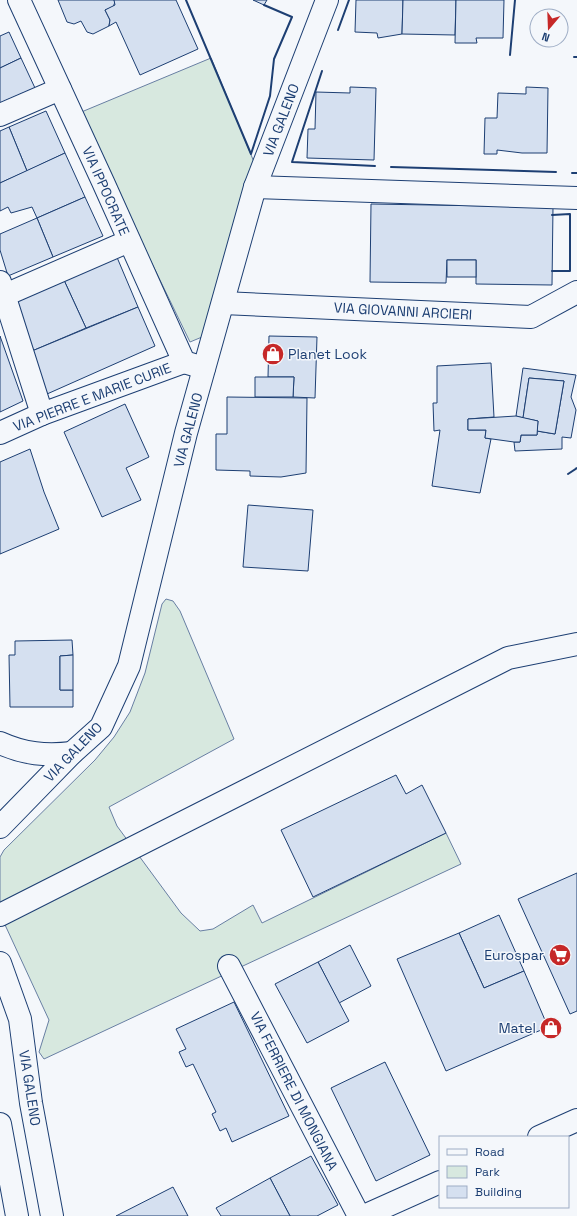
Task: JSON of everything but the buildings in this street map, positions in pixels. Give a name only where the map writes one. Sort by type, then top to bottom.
[{"type":"street","name":"VIA IPPOCRATE","points":[[18,0],[104,182],[184,362]]},
{"type":"street","name":"VIA GALENO","points":[[0,827],[72,753],[101,727],[129,666],[186,433],[255,187],[327,0]]},
{"type":"street","points":[[0,115],[60,89]]},
{"type":"street","points":[[255,187],[577,198]]},
{"type":"street","points":[[42,414],[2,288],[129,241]]},
{"type":"street","name":"VIA GIOVANNI ARCIERI","points":[[223,303],[531,317],[577,292]]},
{"type":"street","points":[[184,362],[204,368]]},
{"type":"street","name":"VIA PIERRE E MARIE CURIE","points":[[0,432],[42,414],[184,362]]},
{"type":"street","points":[[4,914],[508,658],[577,644]]},
{"type":"street","points":[[0,743],[12,749],[32,754],[52,755],[72,753]]},
{"type":"street","name":"VIA GALENO","points":[[0,963],[20,1019],[31,1103],[52,1216]]},
{"type":"street","name":"VIA FERRIERE DI MONGIANA","points":[[230,966],[358,1216]]},
{"type":"street","points":[[541,1136],[577,1120]]},
{"type":"street","points":[[0,1124],[18,1216]]},
{"type":"street","points":[[364,1216],[439,1182]]},
{"type":"green space","points":[[211,58],[254,162],[202,337],[190,342],[79,113]]},
{"type":"green space","points":[[166,599],[173,601],[180,611],[234,739],[109,807],[117,826],[181,913],[200,931],[213,929],[253,905],[262,923],[446,833],[461,864],[44,1059],[39,1052],[49,1020],[0,914],[0,857],[4,850],[95,760],[114,737],[130,712],[145,673],[162,604]]},
{"type":"wall","points":[[186,0],[251,154],[270,96],[274,59],[292,17],[264,5]]},
{"type":"wall","points":[[338,30],[349,0]]},
{"type":"wall","points":[[510,55],[515,0]]},
{"type":"wall","points":[[322,71],[292,162],[375,166]]},
{"type":"wall","points":[[391,167],[556,172]]},
{"type":"wall","points":[[572,173],[577,173]]},
{"type":"wall","points":[[552,215],[570,214],[570,271],[552,271]]},
{"type":"wall","points":[[568,474],[577,468]]},
{"type":"place","name":"Planet Look","points":[[273,354]]},
{"type":"place","name":"Eurospar","points":[[560,955]]},
{"type":"place","name":"Matel","points":[[551,1028]]}]
